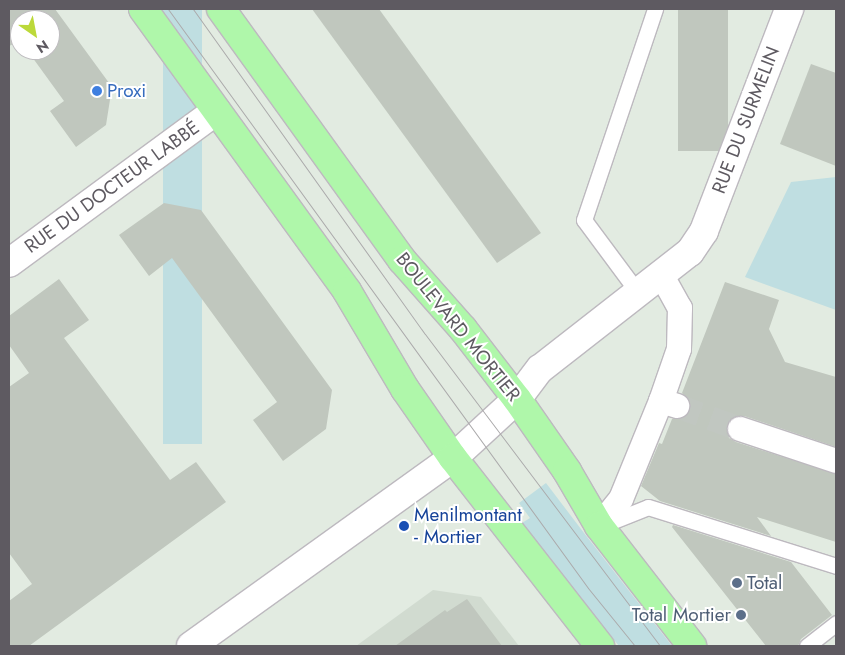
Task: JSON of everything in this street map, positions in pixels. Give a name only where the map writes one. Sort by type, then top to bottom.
[{"type":"main road","points":[[143,9],[347,292],[405,389],[452,458],[600,646]]},
{"type":"main road","name":"BOULEVARD MORTIER","points":[[221,9],[402,260],[463,329],[517,399],[567,471],[599,526],[692,646]]},
{"type":"street","name":"RUE DU SURMELIN","points":[[191,646],[452,458],[517,399],[540,369],[639,294],[690,252],[704,231],[789,9]]},
{"type":"street","name":"RUE DU DOCTEUR LABBÉ","points":[[9,263],[216,112]]},
{"type":"street","points":[[599,526],[621,499],[669,404],[679,349],[680,308],[662,276]]},
{"type":"street","points":[[740,429],[836,461]]},
{"type":"lane","points":[[639,294],[584,220],[655,9]]},
{"type":"lane","points":[[599,526],[648,507],[836,566]]},
{"type":"lane","points":[[807,646],[836,623]]},
{"type":"shaded area","points":[[163,9],[202,9],[202,444],[163,444]]},
{"type":"shaded area","points":[[836,177],[836,310],[745,277],[791,182]]},
{"type":"shaded area","points":[[546,483],[672,646],[619,646],[579,597],[522,523],[530,518],[519,503]]},
{"type":"shaded area","points":[[433,590],[481,597],[519,646],[356,646]]},
{"type":"building","points":[[9,9],[55,9],[10,10],[9,46]]},
{"type":"building","points":[[312,9],[379,9],[541,233],[497,263]]},
{"type":"building","points":[[678,9],[728,9],[728,151],[678,151]]},
{"type":"building","points":[[60,16],[112,87],[106,125],[76,147],[50,111],[64,101],[34,60],[60,60]]},
{"type":"building","points":[[811,64],[836,73],[836,166],[780,144]]},
{"type":"building","points":[[164,203],[201,210],[332,390],[326,429],[283,461],[253,420],[277,402],[172,258],[149,276],[119,235]]},
{"type":"building","points":[[59,279],[89,320],[64,338],[170,480],[196,462],[226,502],[29,646],[9,646],[9,601],[32,584],[9,553],[9,387],[29,373],[9,345],[9,316]]},
{"type":"building","points":[[725,282],[779,300],[769,329],[785,362],[836,377],[836,447],[744,416],[731,418],[727,424],[726,431],[729,438],[736,442],[836,474],[836,542],[757,517],[771,536],[660,501],[641,486],[659,443],[662,444],[672,419],[680,419],[690,411],[690,403],[682,393]]},
{"type":"building","points":[[673,525],[791,562],[832,615],[801,639],[798,646],[766,646],[672,527]]},
{"type":"building","points":[[467,599],[502,646],[395,646],[445,610],[447,612]]},
{"type":"tunnel","points":[[677,406],[740,429]]},
{"type":"tram line","points":[[168,9],[588,588],[635,646]]},
{"type":"tram line","points":[[193,9],[425,334],[660,646]]},
{"type":"place","name":"Proxi","points":[[97,91]]},
{"type":"place","name":"Menilmontant - Mortier","points":[[404,526]]},
{"type":"place","name":"Total","points":[[737,583]]},
{"type":"place","name":"Total Mortier","points":[[741,615]]}]
